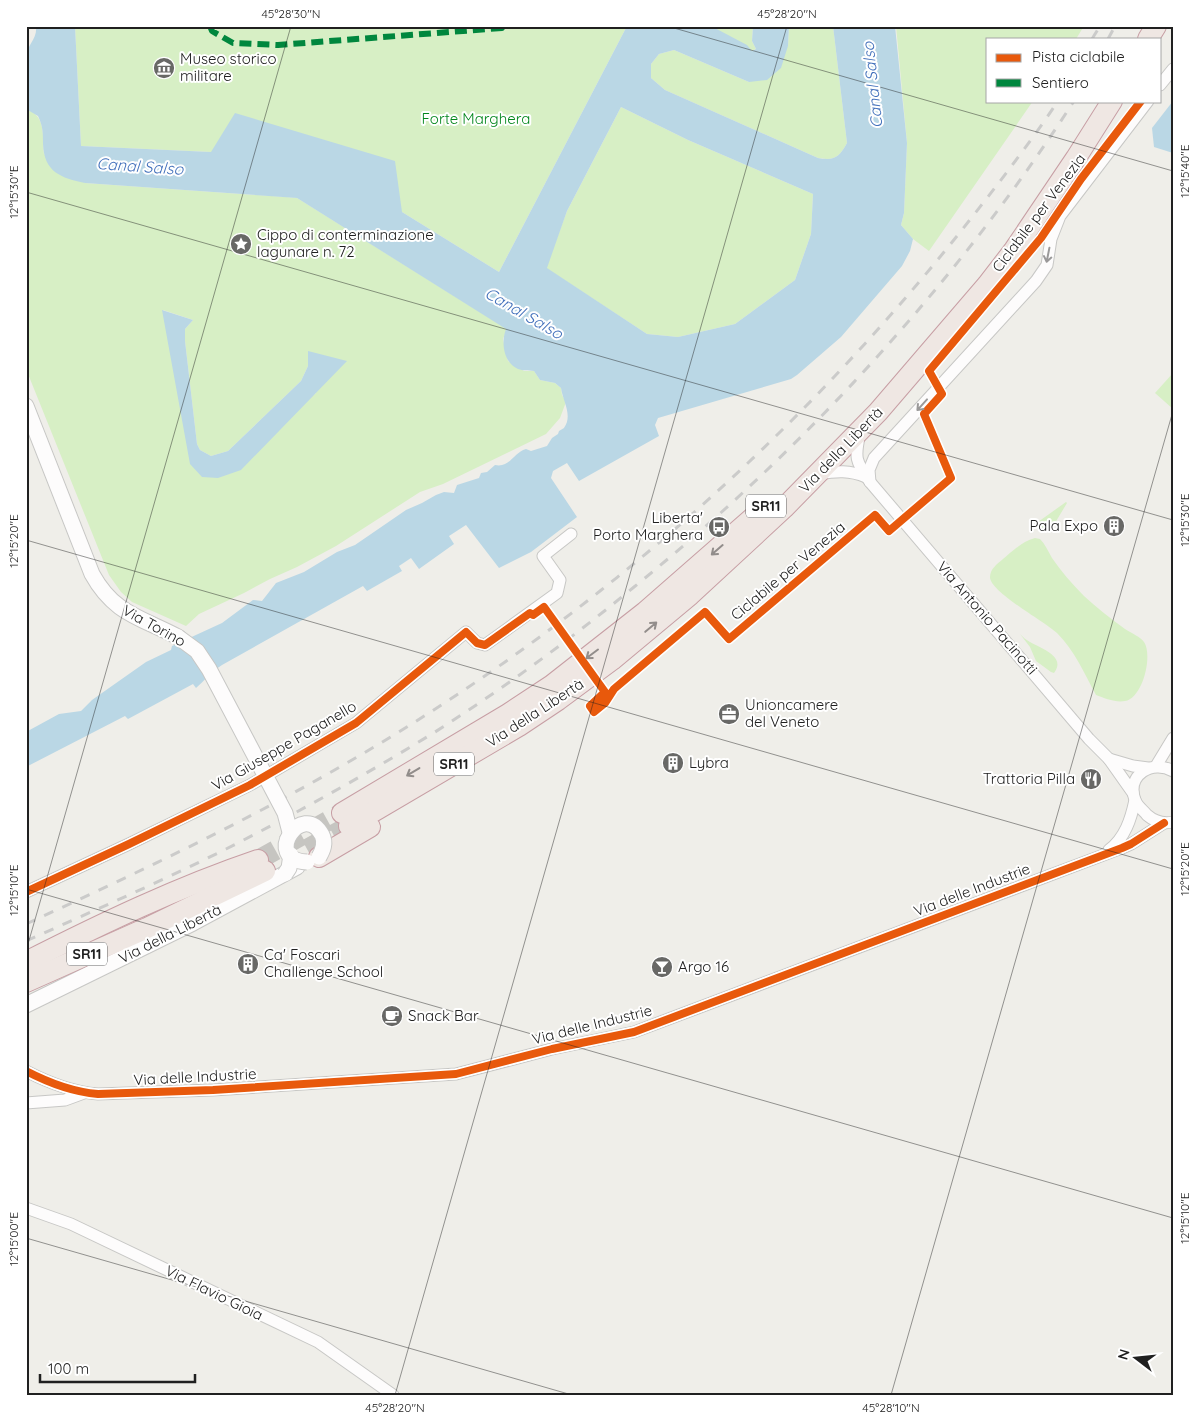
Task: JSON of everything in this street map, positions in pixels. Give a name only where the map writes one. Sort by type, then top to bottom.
[{"type":"highway","points":[[1135,38],[1141,26]]},
{"type":"highway","points":[[1149,38],[1156,26]]},
{"type":"highway","name":"Via della Libertà","points":[[1097,102],[1005,242],[977,278],[867,405],[820,455],[743,527],[652,605],[552,685],[346,820],[519,726],[612,660],[690,595],[818,474],[860,431],[981,292],[1014,250],[1111,102]]},
{"type":"highway","points":[[313,859],[427,795],[502,745],[558,700]]},
{"type":"highway","name":"Via della Libertà","points":[[26,962],[221,872],[262,866],[26,982]]},
{"type":"highway","name":"Via della Libertà","points":[[26,968],[143,923]]},
{"type":"street","points":[[1162,83],[1173,69]]},
{"type":"street","points":[[818,474],[834,471],[854,472],[868,479],[869,470],[874,458],[1036,280],[1046,265],[1051,240],[1060,216],[1147,102]]},
{"type":"street","name":"Via Torino","points":[[26,406],[92,574],[100,589],[112,602],[127,613],[178,637],[197,651],[209,669],[285,813],[295,828]]},
{"type":"street","name":"Via Antonio Pacinotti","points":[[860,431],[856,455],[860,468],[868,479],[1089,739],[1109,758],[1137,804],[1151,818],[1170,823]]},
{"type":"street","name":"Via Giuseppe Paganello","points":[[26,892],[250,785],[356,723],[466,632],[477,643],[485,645],[558,594],[560,580],[542,556],[570,534]]},
{"type":"street","name":"Via delle Industrie","points":[[1101,855],[1121,839],[1130,820],[1136,779],[1152,767],[1173,738]]},
{"type":"street","points":[[1173,749],[1171,762],[1173,769]]},
{"type":"street","name":"Via Antonio Pacinotti","points":[[1109,758],[1133,766],[1163,766],[1173,769]]},
{"type":"street","name":"Via delle Industrie","points":[[26,1071],[58,1085],[84,1093],[98,1094],[213,1090],[456,1074],[552,1049],[634,1032],[1131,844],[1170,823]]},
{"type":"street","points":[[307,824],[322,834],[324,845],[313,859],[301,862],[291,855],[286,844],[295,828],[307,824]]},
{"type":"street","points":[[285,874],[289,868],[291,855]]},
{"type":"street","name":"Via della Libertà","points":[[26,1005],[193,923],[313,859]]},
{"type":"street","name":"Via delle Industrie","points":[[26,1103],[65,1100],[84,1093]]},
{"type":"street","name":"Via Flavio Gioia","points":[[26,1208],[71,1224],[318,1342],[393,1395]]},
{"type":"green space","name":"Forte Marghera","points":[[75,26],[627,26],[499,272],[402,212],[211,152],[81,146]]},
{"type":"green space","points":[[711,26],[753,26],[752,41],[756,49],[751,51]]},
{"type":"green space","points":[[789,26],[833,26],[847,143],[836,157],[829,159],[818,158],[665,90],[651,78],[651,64],[659,54],[674,50],[749,82],[788,46]]},
{"type":"green space","points":[[896,26],[1084,26],[1077,38],[986,38],[986,102],[1032,102],[929,251],[913,239],[901,225],[904,213],[907,143]]},
{"type":"green space","points":[[621,107],[688,140],[813,194],[811,234],[795,280],[735,324],[678,337],[647,334],[546,268],[567,211]]},
{"type":"green space","points":[[26,109],[33,112],[40,122],[44,154],[85,183],[297,198],[507,329],[503,339],[508,361],[524,371],[534,371],[540,380],[555,383],[561,388],[566,402],[560,418],[546,434],[443,484],[420,492],[336,546],[199,614],[186,626],[132,602],[121,592],[109,575],[26,369]],"holes":[[[163,310],[193,320],[185,329],[185,341],[197,444],[200,450],[211,456],[228,451],[301,381],[308,366],[316,393],[202,477]]]},
{"type":"green space","points":[[1173,373],[1173,409],[1155,393]]},
{"type":"green space","points":[[1066,502],[1052,528],[1031,527]]},
{"type":"green space","points":[[1035,538],[1042,541],[1059,568],[1084,596],[1125,629],[1143,640],[1147,648],[1147,666],[1137,692],[1131,698],[1125,701],[1118,701],[1096,695],[1074,655],[1057,633],[1008,598],[992,583],[990,574],[994,567],[1022,544]]},
{"type":"green space","points":[[1020,634],[1046,650],[1055,658],[1057,667],[1054,673],[1036,661],[1030,647]]},
{"type":"water","name":"Canal Salso","points":[[36,26],[75,26],[81,146],[211,152],[235,113],[395,161],[402,212],[499,272],[627,26],[711,26],[747,45],[752,51],[756,49],[752,41],[753,26],[789,26],[788,46],[781,68],[767,80],[749,82],[674,50],[659,54],[651,64],[651,78],[665,90],[818,158],[829,159],[839,155],[847,143],[833,26],[895,26],[907,143],[904,213],[901,225],[913,239],[910,251],[902,266],[841,337],[791,379],[658,418],[655,425],[659,436],[579,481],[567,463],[553,471],[551,478],[577,517],[531,552],[499,568],[466,525],[449,536],[454,544],[419,569],[411,558],[399,566],[402,571],[367,591],[363,586],[222,665],[196,688],[193,684],[128,719],[125,716],[26,767],[26,732],[59,714],[81,711],[92,700],[146,662],[171,650],[172,646],[222,623],[253,600],[262,601],[276,583],[304,572],[337,552],[355,545],[406,510],[444,492],[454,493],[457,485],[479,478],[481,473],[487,472],[495,465],[508,462],[526,449],[531,451],[547,446],[552,438],[564,428],[568,418],[561,388],[555,383],[540,380],[534,371],[518,369],[509,362],[504,351],[504,334],[506,329],[297,198],[85,183],[68,179],[55,172],[50,167],[44,154],[41,123],[38,116],[26,109],[26,69],[29,67],[27,54],[36,32]],"holes":[[[621,107],[688,140],[813,194],[811,234],[795,280],[735,324],[678,337],[647,334],[547,268],[567,211]]]},
{"type":"water","points":[[1173,101],[1173,153],[1154,147],[1152,128]]},
{"type":"water","points":[[162,310],[193,320],[185,329],[185,341],[197,444],[200,450],[211,456],[228,451],[301,381],[308,366],[308,351],[347,361],[241,470],[218,478],[202,477],[190,464]]},
{"type":"tunnel","points":[[258,860],[342,813]]},
{"type":"tunnel","points":[[307,849],[349,826]]},
{"type":"railway","points":[[1093,38],[1100,26]]},
{"type":"railway","points":[[1109,38],[1115,26]]},
{"type":"railway","points":[[26,924],[205,839],[293,793],[379,744],[461,692],[541,636],[618,576],[693,513],[764,447],[833,378],[899,306],[961,231],[1023,151],[1057,102]]},
{"type":"railway","points":[[26,941],[226,849],[358,778],[435,732],[486,698],[562,644],[634,587],[758,479],[817,421],[873,361],[979,235],[1028,169],[1073,102]]},
{"type":"marked path","points":[[210,26],[212,31],[233,43],[278,45],[502,28],[503,26]]},
{"type":"cycle path","name":"Ciclabile per Venezia","points":[[26,892],[250,785],[356,723],[466,632],[477,643],[485,645],[530,613],[533,615],[544,607],[605,692],[590,706],[594,712],[605,703],[614,689],[705,612],[729,639],[875,515],[889,531],[951,478],[924,414],[942,394],[929,371],[1041,238],[1081,179],[1140,102]]},
{"type":"cycle path","points":[[26,1071],[61,1086],[98,1094],[213,1090],[456,1074],[552,1049],[634,1032],[1122,848],[1164,823]]},
{"type":"place","name":"Museo storico militare","points":[[164,68]]},
{"type":"place","name":"Cippo di conterminazione lagunare n. 72","points":[[241,244]]},
{"type":"place","name":"Pala Expo","points":[[1114,526]]},
{"type":"place","name":"Liberta' Porto Marghera","points":[[719,527]]},
{"type":"place","name":"Unioncamere del Veneto","points":[[729,714]]},
{"type":"place","name":"Lybra","points":[[673,763]]},
{"type":"place","name":"Trattoria Pilla","points":[[1091,779]]},
{"type":"place","name":"Ca' Foscari Challenge School","points":[[248,964]]},
{"type":"place","name":"Argo 16","points":[[662,967]]},
{"type":"place","name":"Snack Bar","points":[[392,1016]]}]
